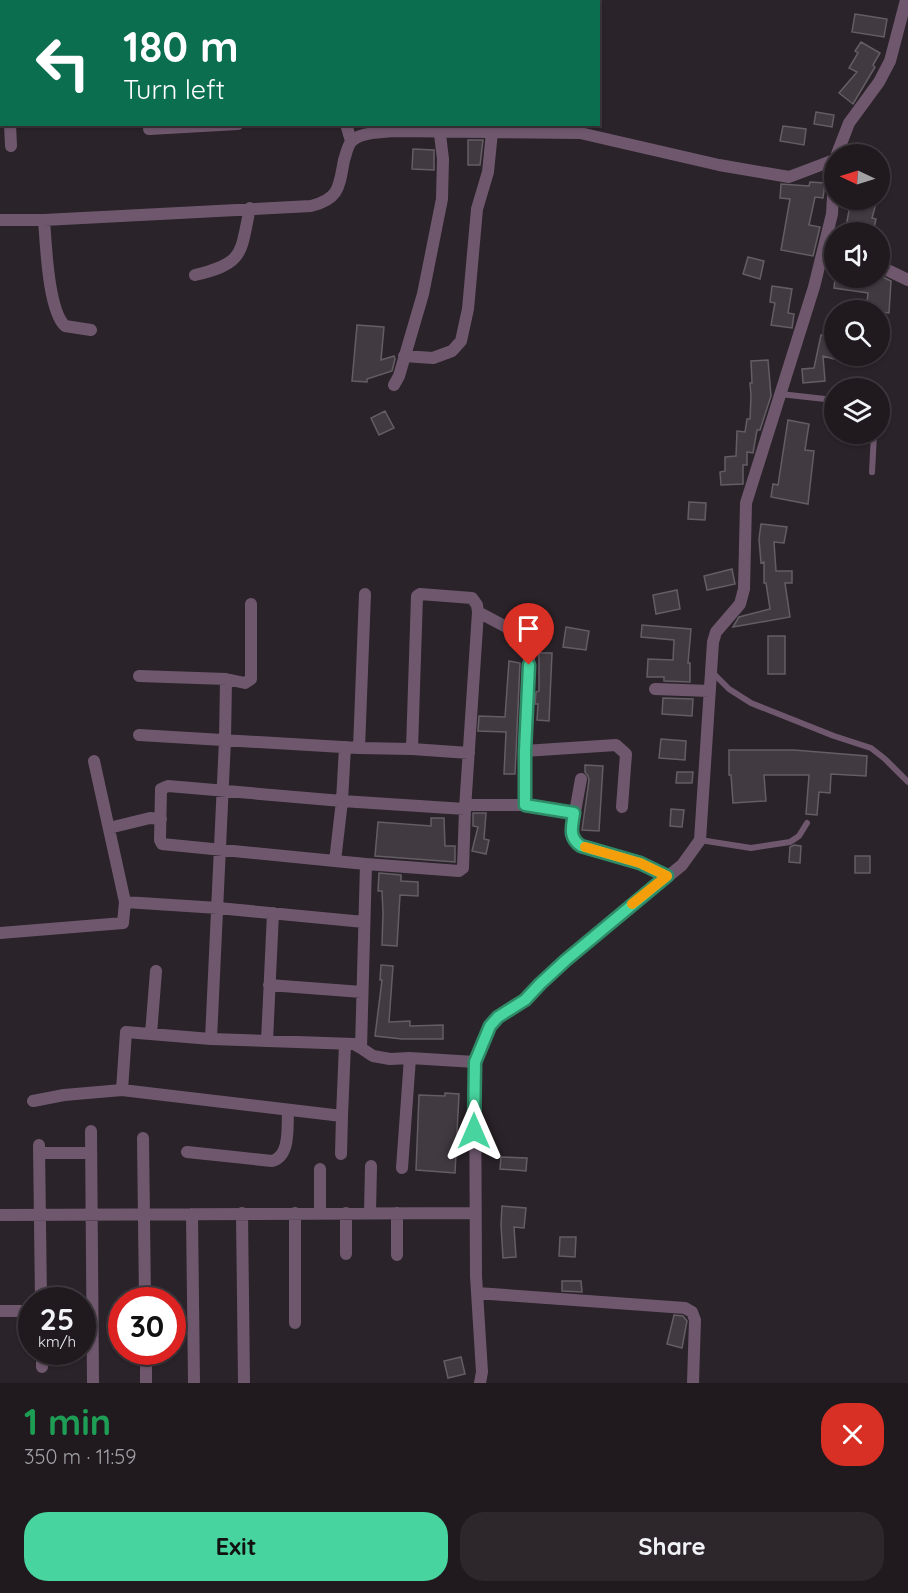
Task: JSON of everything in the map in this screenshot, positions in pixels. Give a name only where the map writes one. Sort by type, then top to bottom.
[{"type":"street","points":[[841,144],[849,123],[879,82],[890,61],[906,0]]},
{"type":"street","points":[[10,126],[12,146]]},
{"type":"street","points":[[148,129],[180,126]]},
{"type":"street","points":[[347,126],[351,141]]},
{"type":"street","points":[[394,385],[423,294],[442,199],[442,159],[438,128]]},
{"type":"street","points":[[0,220],[44,220],[311,206],[327,202],[337,190],[351,141],[362,135],[392,131],[438,128],[492,132],[580,133],[719,165],[789,177],[824,164]]},
{"type":"street","points":[[404,356],[433,358],[452,351],[461,341],[468,309],[477,209],[488,172],[492,132]]},
{"type":"street","points":[[195,275],[218,270],[231,264],[241,253],[250,208]]},
{"type":"street","points":[[44,220],[57,313],[65,326],[91,330]]},
{"type":"street","points":[[480,1383],[482,1350],[477,1293],[475,1212],[475,1062],[490,1026],[498,1017],[525,1000],[566,960],[682,865],[700,840],[711,670],[716,632],[740,604],[744,590],[746,503],[779,394],[824,267]]},
{"type":"street","points":[[890,271],[908,280]]},
{"type":"street","points":[[359,748],[365,594]]},
{"type":"street","points":[[412,750],[417,596],[420,594],[472,598],[477,605],[478,612],[466,807],[464,866],[462,870],[366,864],[220,850],[162,844],[160,840],[161,789],[164,786],[342,801],[466,807],[525,805],[574,813]]},
{"type":"street","points":[[138,676],[226,679],[245,683],[251,679],[251,604]]},
{"type":"street","points":[[478,612],[529,640],[525,805]]},
{"type":"street","points":[[211,1039],[226,679]]},
{"type":"street","points":[[655,689],[710,691]]},
{"type":"street","points":[[139,735],[469,753]]},
{"type":"street","points":[[525,751],[616,745],[626,754],[627,759],[622,807]]},
{"type":"street","points":[[335,861],[345,747]]},
{"type":"street","points":[[0,933],[123,923],[125,902],[94,761]]},
{"type":"street","points":[[581,779],[571,834],[574,840],[581,846],[640,863],[667,876]]},
{"type":"street","points":[[109,828],[150,818],[161,819]]},
{"type":"street","points":[[362,1048],[366,864]]},
{"type":"street","points":[[125,902],[364,922]]},
{"type":"street","points":[[267,1041],[273,913]]},
{"type":"street","points":[[152,1034],[156,971]]},
{"type":"street","points":[[269,985],[362,992]]},
{"type":"street","points":[[122,1090],[126,1032],[211,1039],[354,1044],[373,1056],[390,1059],[475,1062]]},
{"type":"street","points":[[341,1154],[345,1044]]},
{"type":"street","points":[[402,1168],[410,1058]]},
{"type":"street","points":[[33,1101],[64,1095],[122,1090],[342,1116]]},
{"type":"street","points":[[187,1152],[272,1161],[278,1159],[284,1152],[288,1110]]},
{"type":"street","points":[[91,1131],[93,1383]]},
{"type":"street","points":[[143,1138],[145,1287]]},
{"type":"street","points":[[41,1287],[39,1149],[91,1152]]},
{"type":"street","points":[[370,1213],[371,1166]]},
{"type":"street","points":[[320,1169],[320,1213]]},
{"type":"street","points":[[0,1215],[475,1212]]},
{"type":"street","points":[[242,1213],[244,1383]]},
{"type":"street","points":[[295,1213],[295,1323]]},
{"type":"street","points":[[346,1213],[346,1254]]},
{"type":"street","points":[[397,1213],[397,1255]]},
{"type":"street","points":[[192,1214],[194,1383]]},
{"type":"street","points":[[477,1293],[685,1308],[692,1312],[695,1320],[693,1383]]},
{"type":"street","points":[[0,1311],[18,1311]]},
{"type":"street","points":[[146,1365],[146,1383]]},
{"type":"lane","points":[[779,394],[824,399]]},
{"type":"lane","points":[[872,472],[873,444]]},
{"type":"lane","points":[[711,670],[729,689],[751,703],[871,748],[908,782]]},
{"type":"lane","points":[[700,840],[751,848],[790,842],[799,836],[807,823]]},
{"type":"building","points":[[855,14],[887,19],[884,37],[852,32]]},
{"type":"building","points":[[861,42],[880,53],[873,65],[875,67],[853,104],[839,93],[857,72],[849,68],[858,53],[855,51]]},
{"type":"building","points":[[816,112],[834,115],[832,127],[814,124]]},
{"type":"building","points":[[783,126],[806,129],[804,145],[780,141]]},
{"type":"building","points":[[468,140],[483,140],[480,165],[468,165]]},
{"type":"building","points":[[413,149],[434,150],[434,170],[412,169]]},
{"type":"building","points":[[810,182],[824,183],[823,198],[815,197],[809,225],[820,227],[813,256],[781,250],[790,199],[780,198],[781,184],[809,186]]},
{"type":"building","points":[[849,210],[874,210],[872,218],[876,219],[875,222],[847,222]]},
{"type":"building","points":[[748,257],[764,261],[760,279],[743,274]]},
{"type":"building","points":[[891,281],[890,300],[867,300],[868,293],[834,288],[890,288]]},
{"type":"building","points":[[772,286],[792,289],[788,313],[794,314],[792,328],[771,325],[775,303],[770,302]]},
{"type":"building","points":[[357,325],[384,327],[381,360],[394,356],[395,359],[392,371],[367,379],[367,382],[352,381]]},
{"type":"building","points":[[821,335],[824,336],[824,381],[803,383],[802,369],[814,368]]},
{"type":"building","points":[[768,360],[771,396],[760,430],[757,430],[753,453],[747,452],[747,465],[743,465],[743,484],[721,485],[720,472],[725,471],[725,457],[736,456],[737,431],[745,432],[747,419],[750,419],[751,361]]},
{"type":"building","points":[[385,411],[394,428],[379,435],[371,418]]},
{"type":"building","points":[[788,420],[809,424],[805,450],[814,451],[808,504],[771,497],[773,484],[778,485]]},
{"type":"building","points":[[689,502],[706,503],[705,520],[688,519]]},
{"type":"building","points":[[761,524],[787,527],[784,543],[774,542],[776,571],[792,571],[792,583],[785,583],[790,617],[733,627],[739,617],[770,609],[766,583],[764,583],[764,562],[761,563],[759,539]]},
{"type":"building","points":[[732,569],[735,584],[707,590],[704,576]]},
{"type":"building","points":[[677,590],[680,609],[656,614],[653,595]]},
{"type":"building","points":[[642,625],[691,629],[688,663],[690,663],[690,682],[664,681],[664,677],[647,677],[648,659],[673,660],[674,640],[641,637]]},
{"type":"building","points":[[566,627],[589,631],[586,650],[563,647]]},
{"type":"building","points":[[768,636],[785,636],[785,674],[768,674]]},
{"type":"building","points":[[539,653],[552,653],[549,721],[537,720],[538,704],[535,704],[536,692],[539,691]]},
{"type":"building","points":[[509,661],[520,663],[515,774],[504,774],[506,732],[478,731],[479,716],[505,717]]},
{"type":"building","points":[[663,698],[693,699],[692,716],[662,714]]},
{"type":"building","points":[[661,739],[686,741],[685,760],[659,758]]},
{"type":"building","points":[[729,750],[794,750],[867,756],[866,776],[831,774],[830,793],[819,792],[817,815],[806,814],[809,775],[764,775],[766,801],[733,803],[731,775],[729,775]]},
{"type":"building","points":[[585,765],[603,766],[599,831],[582,830],[589,780],[585,772]]},
{"type":"building","points":[[677,772],[693,772],[692,783],[676,783]]},
{"type":"building","points":[[671,809],[684,810],[682,827],[670,826]]},
{"type":"building","points":[[473,813],[486,813],[484,839],[489,840],[486,854],[472,851],[478,827],[473,826]]},
{"type":"building","points":[[431,818],[444,818],[445,846],[455,846],[455,862],[375,856],[378,822],[431,826]]},
{"type":"building","points":[[801,846],[800,863],[789,862],[790,847]]},
{"type":"building","points":[[855,856],[870,856],[870,873],[855,873]]},
{"type":"building","points":[[379,873],[401,875],[401,881],[418,882],[418,896],[400,895],[397,946],[382,945],[383,913],[382,891],[378,891]]},
{"type":"building","points":[[381,965],[393,966],[389,1022],[410,1021],[410,1026],[443,1025],[443,1039],[402,1039],[375,1036],[382,980],[380,980]]},
{"type":"building","points":[[445,1093],[459,1094],[455,1173],[416,1170],[419,1095],[445,1096]]},
{"type":"building","points":[[501,1157],[527,1158],[526,1171],[500,1169]]},
{"type":"building","points":[[502,1206],[526,1208],[524,1228],[514,1227],[516,1257],[503,1258]]},
{"type":"building","points":[[560,1237],[576,1237],[575,1257],[559,1256]]},
{"type":"building","points":[[562,1281],[581,1281],[582,1292],[562,1291]]},
{"type":"building","points":[[674,1315],[683,1316],[687,1321],[682,1348],[667,1344]]},
{"type":"building","points":[[461,1357],[465,1374],[448,1378],[444,1361]]},
{"type":"slow traffic","points":[[585,847],[640,863],[667,876],[632,904]]},
{"type":"route","points":[[474,1131],[475,1062],[490,1026],[498,1017],[525,1000],[566,960],[667,876],[640,863],[581,846],[571,834],[574,813],[525,805],[529,665]]}]
